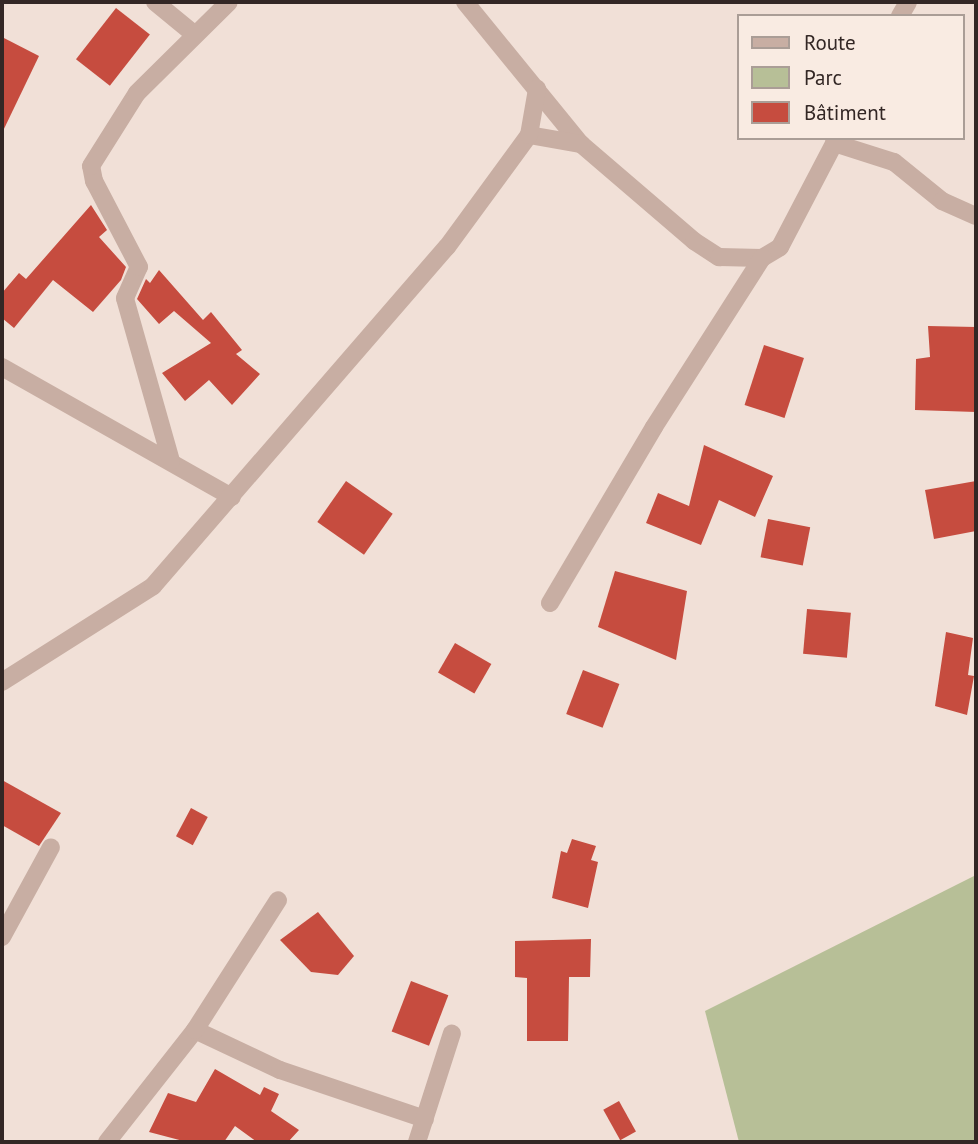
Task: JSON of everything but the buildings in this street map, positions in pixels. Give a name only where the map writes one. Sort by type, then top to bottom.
[{"type":"street","points":[[155,2],[194,34]]},
{"type":"street","points":[[171,461],[125,298],[139,267],[94,181],[91,166],[137,93],[229,2]]},
{"type":"street","points":[[465,2],[580,144],[711,251],[743,260],[762,258],[780,247],[836,141],[894,162],[942,201],[976,216]]},
{"type":"street","points":[[2,682],[153,586],[447,247],[529,135],[537,89]]},
{"type":"street","points":[[529,135],[580,144]]},
{"type":"street","points":[[550,603],[654,427],[762,258]]},
{"type":"street","points":[[2,367],[232,497]]},
{"type":"street","points":[[2,937],[51,848]]},
{"type":"street","points":[[107,1142],[195,1030],[278,900]]},
{"type":"street","points":[[195,1030],[280,1070],[425,1119]]},
{"type":"street","points":[[417,1142],[452,1033]]},
{"type":"green space","points":[[976,875],[976,1142],[739,1142],[705,1011]]}]
